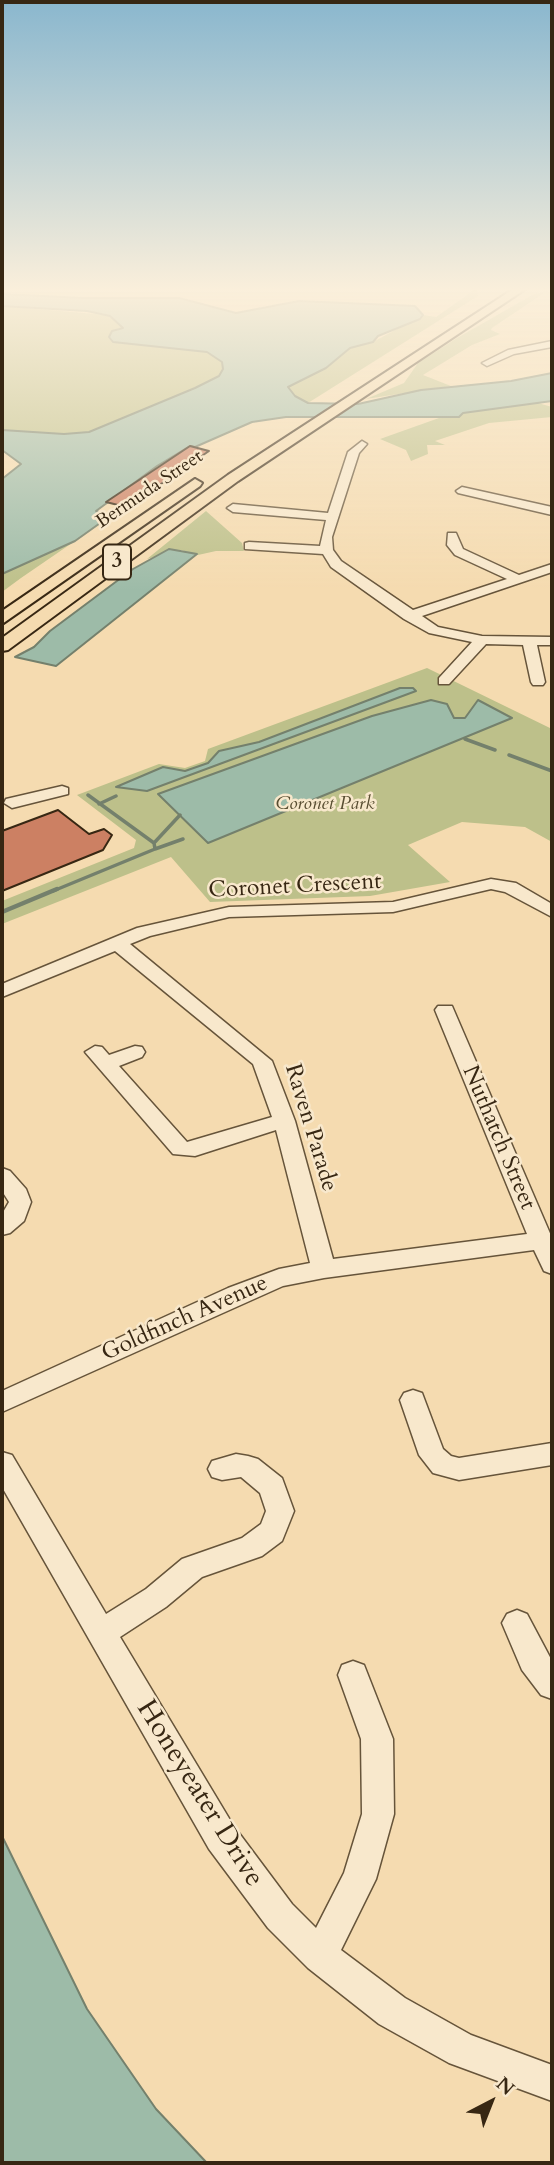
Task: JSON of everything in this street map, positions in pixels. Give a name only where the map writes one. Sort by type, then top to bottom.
[{"type":"main road","name":"Bermuda Street","points":[[2,646],[203,499],[369,389]]},
{"type":"main road","name":"Bermuda Street","points":[[2,619],[207,475]]},
{"type":"street","points":[[362,444],[354,452],[326,537],[327,550],[344,572],[409,616],[447,634],[482,640],[552,641]]},
{"type":"street","points":[[462,491],[552,511]]},
{"type":"street","points":[[233,508],[332,517]]},
{"type":"street","points":[[452,536],[453,545],[459,552],[518,579]]},
{"type":"street","points":[[249,545],[327,550]]},
{"type":"street","points":[[409,616],[552,568]]},
{"type":"street","points":[[444,681],[482,640]]},
{"type":"street","points":[[529,641],[538,682]]},
{"type":"street","points":[[5,805],[62,791]]},
{"type":"street","name":"Coronet Crescent","points":[[2,991],[117,943],[174,923],[229,912],[340,911],[393,907],[484,884],[510,887],[552,912]]},
{"type":"street","name":"Raven Parade","points":[[117,943],[262,1061],[284,1121],[324,1269]]},
{"type":"street","name":"Nuthatch Street","points":[[444,1010],[552,1265]]},
{"type":"street","points":[[135,1052],[101,1058],[181,1149],[195,1149],[246,1130],[284,1121]]},
{"type":"street","points":[[2,1176],[18,1195],[20,1202],[16,1215],[2,1227]]},
{"type":"street","name":"Goldfinch Avenue","points":[[2,1402],[246,1290],[279,1278],[324,1269],[542,1241]]},
{"type":"street","points":[[413,1401],[432,1455],[443,1465],[458,1469],[552,1454]]},
{"type":"street","name":"Honeyeater Drive","points":[[2,1463],[234,1859],[273,1908],[320,1956],[368,1995],[439,2038],[483,2059],[552,2083]]},
{"type":"street","points":[[102,1633],[156,1598],[192,1568],[252,1547],[272,1532],[280,1511],[272,1486],[248,1467],[236,1465],[222,1469]]},
{"type":"street","points":[[517,1623],[533,1660],[552,1685]]},
{"type":"street","points":[[320,1956],[359,1879],[378,1814],[377,1739],[353,1675]]},
{"type":"green space","points":[[2,389],[193,389],[89,432],[64,434],[2,430]]},
{"type":"green space","points":[[290,389],[330,389],[308,403],[295,396]]},
{"type":"green space","points":[[390,389],[431,389],[366,399]]},
{"type":"green space","points":[[538,403],[552,407],[552,417],[489,423],[435,441],[445,445],[427,445],[428,454],[411,461],[406,450],[380,439],[439,418]]},
{"type":"green space","points":[[206,511],[242,543],[244,551],[216,551],[198,555],[181,550],[147,559]]},
{"type":"green space","points":[[75,541],[21,578],[2,592],[2,574]]},
{"type":"green space","name":"Coronet Park","points":[[427,668],[552,729],[552,842],[525,827],[462,822],[408,845],[450,882],[370,896],[210,902],[171,857],[2,924],[2,901],[134,848],[136,840],[77,795],[159,764],[185,768],[205,761],[208,749]]},
{"type":"shaded area","points":[[193,389],[290,389],[295,396],[308,403],[358,404],[431,389],[552,389],[552,401],[463,413],[459,417],[286,417],[252,422],[195,447],[190,446],[157,466],[96,511],[110,516],[75,541],[2,574],[2,479],[21,464],[2,450],[2,430],[64,434],[89,432]]},
{"type":"shaded area","points":[[169,549],[197,554],[56,666],[15,657],[34,647],[50,631],[133,569]]},
{"type":"shaded area","points":[[400,688],[413,688],[416,691],[147,791],[116,787],[163,767],[185,771],[208,763],[219,751],[259,742]]},
{"type":"shaded area","points":[[431,700],[447,704],[454,718],[465,718],[478,700],[512,718],[208,843],[158,794],[372,716]]},
{"type":"shaded area","points":[[2,1836],[87,2009],[156,2109],[207,2163],[2,2163]]},
{"type":"building","points":[[190,446],[209,451],[145,495],[122,506],[106,502]]},
{"type":"building","points":[[58,810],[89,834],[104,829],[112,835],[103,850],[2,891],[2,831]]},
{"type":"waterway","points":[[465,739],[495,750]]},
{"type":"waterway","points":[[509,755],[552,771]]},
{"type":"waterway","points":[[88,795],[100,804]]},
{"type":"waterway","points":[[100,804],[116,796]]},
{"type":"waterway","points":[[100,804],[154,843]]},
{"type":"waterway","points":[[154,843],[180,815]]},
{"type":"waterway","points":[[155,849],[183,839]]},
{"type":"waterway","points":[[154,843],[155,849]]},
{"type":"waterway","points":[[53,891],[155,849]]},
{"type":"waterway","points":[[2,912],[57,889]]}]
